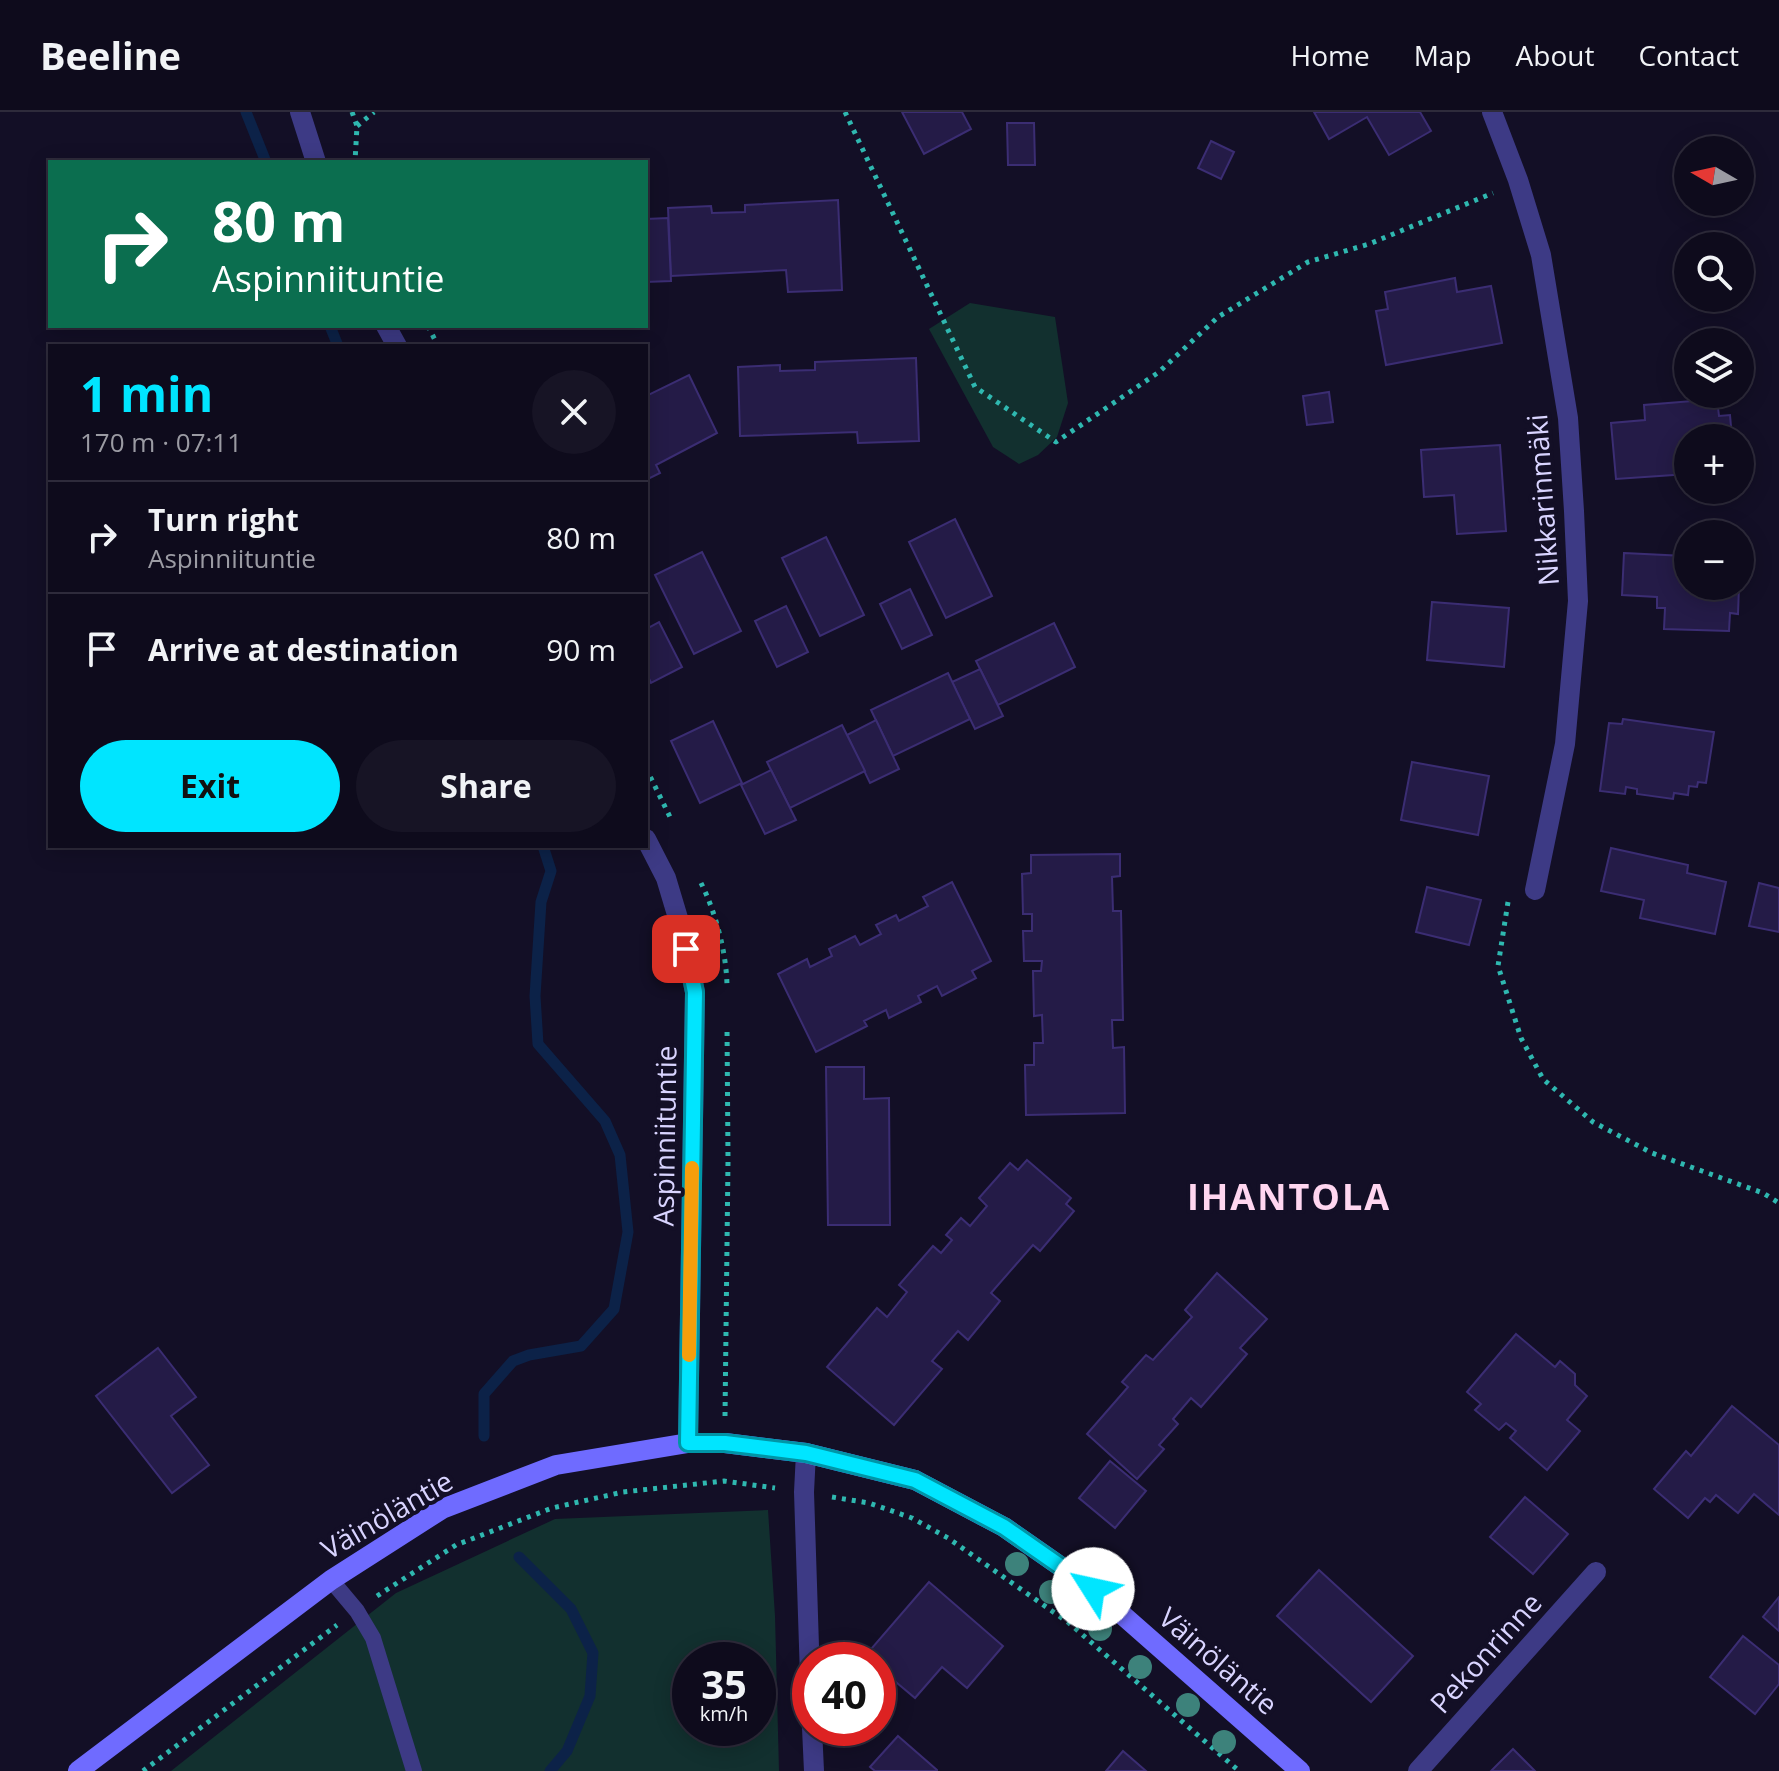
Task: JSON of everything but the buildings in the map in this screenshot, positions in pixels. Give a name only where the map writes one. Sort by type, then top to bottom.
[{"type":"street","name":"Nikkarinmäki","points":[[1492,112],[1518,180],[1541,255],[1568,418],[1574,511],[1578,601],[1565,744],[1535,890]]},
{"type":"street","points":[[305,113],[316,160]]},
{"type":"street","name":"Aspinniituntie","points":[[648,843],[666,878],[695,992],[688,1443]]},
{"type":"street","name":"Väinöläntie","points":[[78,1771],[331,1580],[442,1509],[556,1465],[688,1443],[725,1443],[806,1453],[915,1480],[1004,1527],[1093,1589],[1300,1771]]},
{"type":"street","points":[[806,1453],[804,1492],[809,1642]]},
{"type":"street","name":"Pekonrinne","points":[[1418,1771],[1596,1572]]},
{"type":"street","points":[[813,1746],[814,1771]]},
{"type":"lane","points":[[331,1580],[357,1611],[373,1638],[414,1771]]},
{"type":"path","points":[[352,112],[357,126],[355,160]]},
{"type":"path","points":[[357,126],[374,112]]},
{"type":"path","points":[[845,112],[975,387],[1056,442],[1159,372],[1218,317],[1308,262],[1369,244],[1518,180]]},
{"type":"path","points":[[1510,893],[1498,966],[1521,1038],[1543,1079],[1593,1122],[1652,1153],[1763,1193],[1779,1203]]},
{"type":"path","points":[[143,1771],[388,1588],[456,1545],[552,1508],[623,1492],[724,1481],[869,1503],[912,1518],[948,1538],[1069,1623],[1239,1771]]},
{"type":"green space","points":[[970,303],[1055,317],[1068,403],[1057,437],[1038,455],[1019,464],[993,447],[929,329]]},
{"type":"green space","points":[[768,1510],[776,1642],[672,1642],[672,1746],[776,1746],[776,1655],[779,1771],[171,1771],[396,1593],[555,1519]]},
{"type":"waterway","points":[[246,112],[265,160]]},
{"type":"waterway","points":[[331,328],[337,344]]},
{"type":"waterway","points":[[484,1436],[484,1394],[513,1361],[529,1355],[581,1346],[614,1309],[628,1232],[620,1155],[605,1121],[538,1044],[535,996],[541,902],[551,871],[544,848]]},
{"type":"waterway","points":[[519,1557],[571,1609],[593,1653],[590,1696],[567,1751],[550,1771]]},
{"type":"slow traffic","points":[[689,1355],[692,1168]]},
{"type":"district","name":"IHANTOLA","points":[[1289,1197]]},
{"type":"route","points":[[686,949],[695,992],[688,1443],[725,1443],[806,1453],[915,1480],[1004,1527],[1093,1589]]}]
